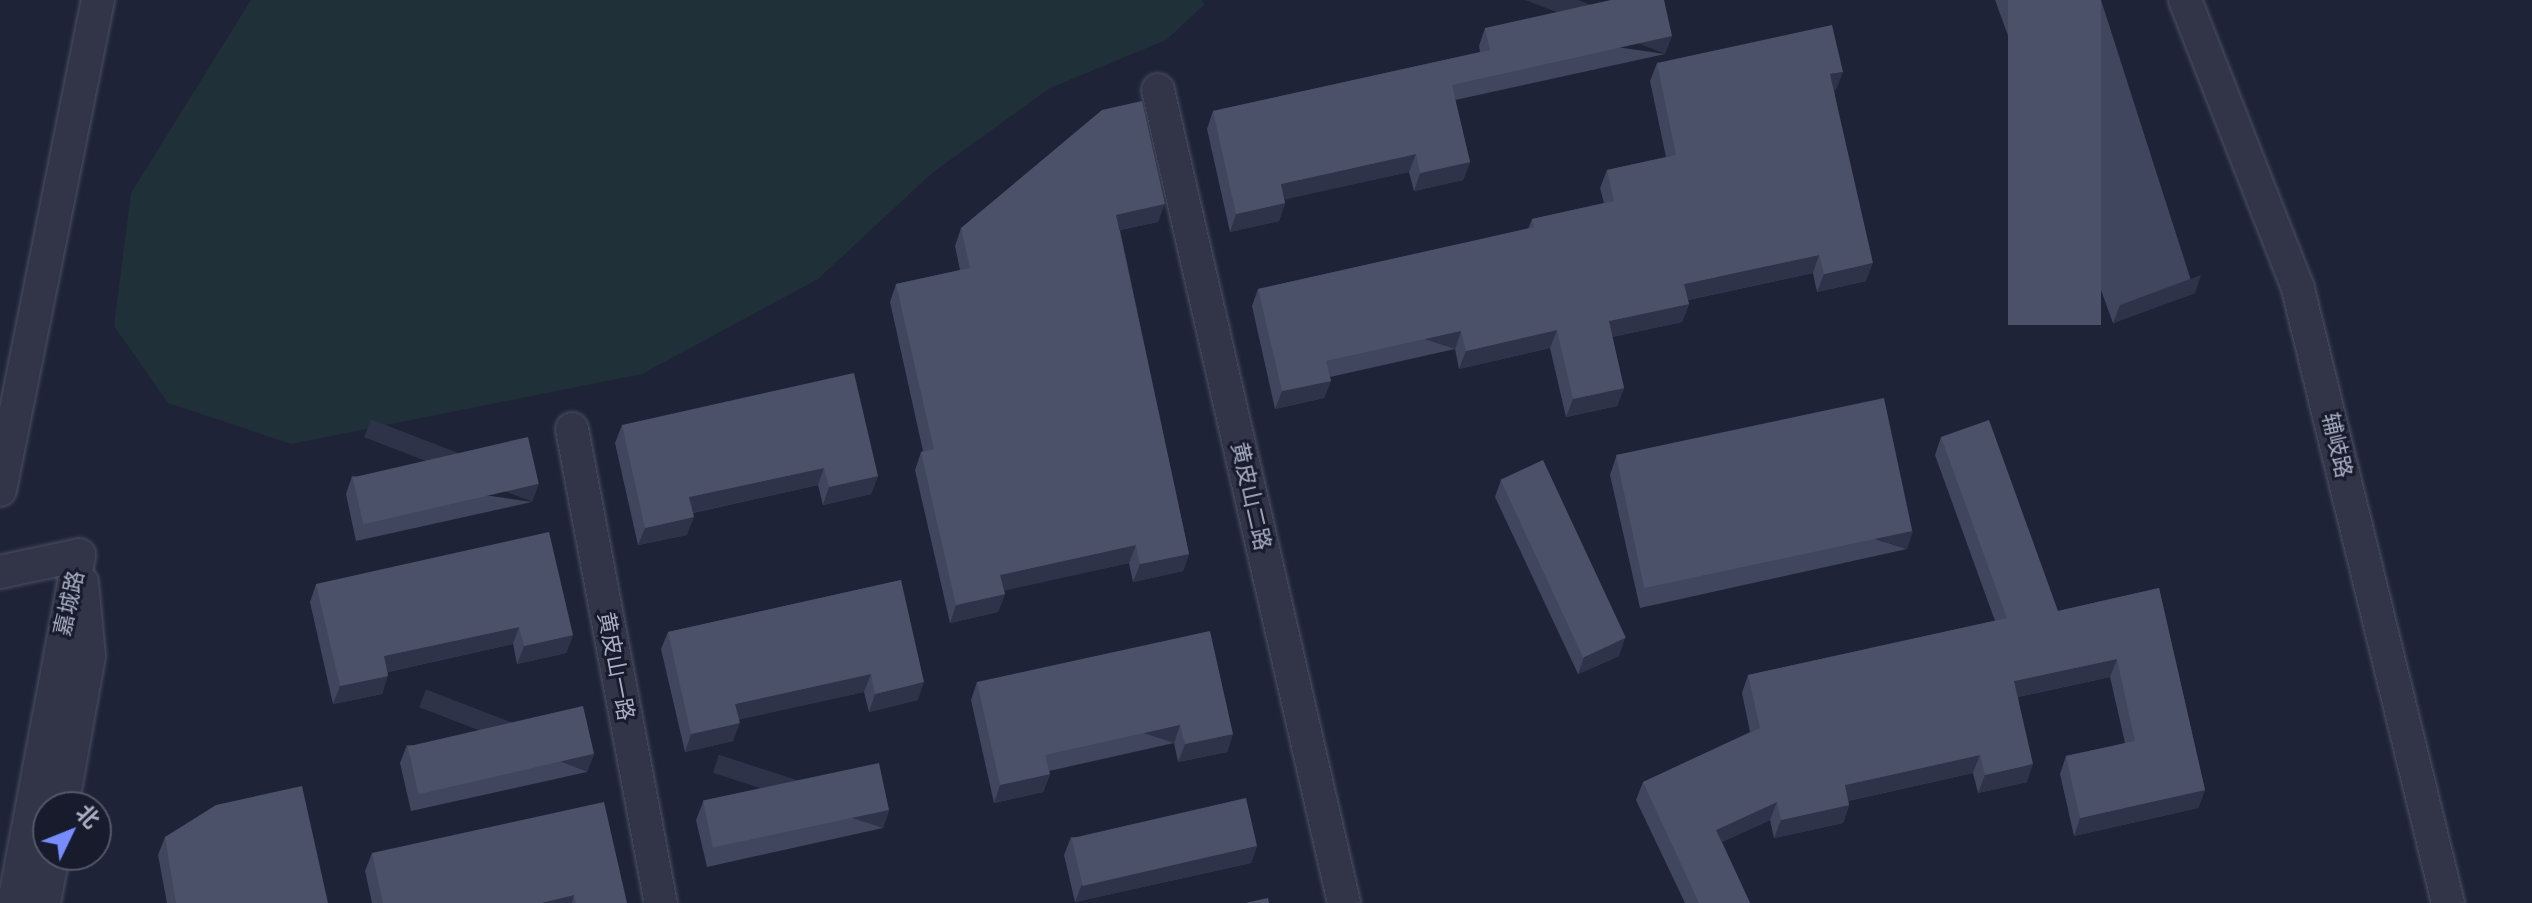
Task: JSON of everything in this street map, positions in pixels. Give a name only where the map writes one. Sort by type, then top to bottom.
[{"type":"street","points":[[0,490],[98,0]]},
{"type":"street","name":"辅岐路","points":[[2185,0],[2298,289],[2448,903]]},
{"type":"street","name":"黄皮山二路","points":[[1158,90],[1344,903]]},
{"type":"street","name":"黄皮山一路","points":[[572,429],[661,903]]},
{"type":"street","points":[[0,572],[79,555]]},
{"type":"street","name":"嘉城路","points":[[65,791],[89,656],[79,555]]},
{"type":"street","name":"嘉城路","points":[[14,903],[79,555]]},
{"type":"street","points":[[44,903],[50,871]]},
{"type":"shaded area","points":[[251,0],[1202,0],[1204,5],[1166,40],[1050,88],[932,173],[818,279],[642,374],[291,444],[168,403],[114,326],[131,193]]},
{"type":"building","points":[[1611,0],[1664,0],[1672,36],[1452,85],[1470,162],[1420,173],[1416,154],[1281,184],[1285,203],[1236,214],[1213,111],[1490,50],[1485,28]]},
{"type":"building","points":[[2008,0],[2101,0],[2101,325],[2008,325]]},
{"type":"building","points":[[1832,25],[1843,72],[1830,74],[1873,263],[1824,274],[1819,255],[1684,284],[1689,304],[1609,321],[1624,388],[1573,399],[1557,330],[1466,351],[1461,331],[1326,361],[1331,381],[1282,391],[1258,289],[1534,227],[1532,219],[1614,201],[1607,170],[1676,155],[1657,63]]},
{"type":"building","points":[[1142,101],[1165,204],[1116,215],[1189,554],[1140,564],[1136,545],[1000,575],[1005,594],[956,605],[921,452],[934,449],[896,284],[970,268],[961,228],[1102,110]]},
{"type":"building","points":[[854,373],[878,476],[829,487],[824,468],[689,497],[694,517],[645,528],[622,425]]},
{"type":"building","points":[[1884,398],[1912,531],[1644,588],[1616,455]]},
{"type":"building","points":[[1989,420],[2058,611],[2159,588],[2205,790],[2080,818],[2066,756],[2135,741],[2117,659],[2014,681],[2033,764],[1985,775],[1980,755],[1845,785],[1849,805],[1781,820],[1777,802],[1716,830],[1750,903],[1699,903],[1643,782],[1760,728],[1748,675],[2007,618],[1941,437]]},
{"type":"building","points":[[528,437],[539,484],[363,524],[353,477]]},
{"type":"building","points":[[1543,460],[1626,638],[1583,657],[1500,480]]},
{"type":"building","points":[[549,532],[573,635],[524,646],[519,627],[384,656],[388,676],[340,686],[316,584]]},
{"type":"building","points":[[901,580],[924,682],[875,694],[871,674],[735,704],[740,723],[691,734],[668,632]]},
{"type":"building","points":[[1210,631],[1233,734],[1185,744],[1180,725],[1045,755],[1050,774],[1000,785],[977,682]]},
{"type":"building","points":[[583,706],[594,754],[419,794],[408,746]]},
{"type":"building","points":[[879,763],[889,810],[713,847],[703,800]]},
{"type":"building","points":[[302,786],[328,903],[176,903],[165,837],[216,805]]},
{"type":"building","points":[[1246,798],[1257,846],[1083,886],[1072,838]]},
{"type":"building","points":[[604,802],[627,903],[576,903],[574,895],[541,903],[383,903],[372,853]]},
{"type":"building","points":[[1268,898],[1269,903],[1245,903]]}]
